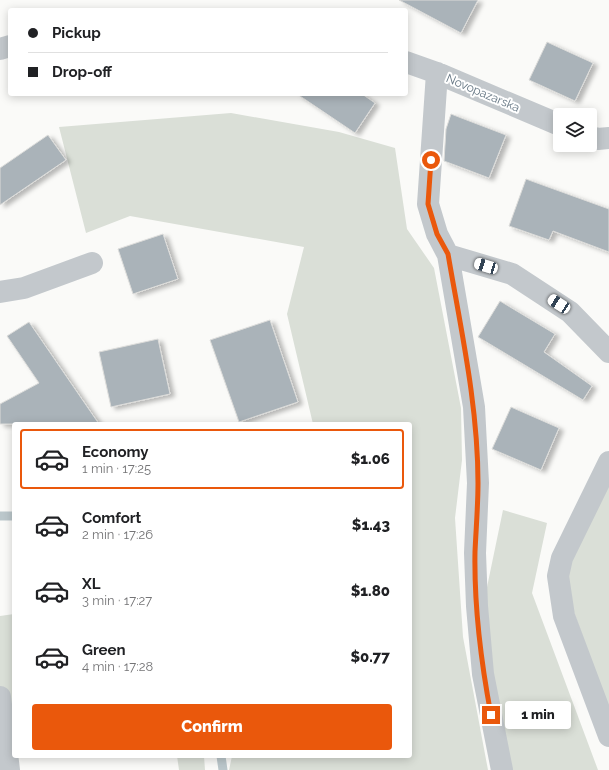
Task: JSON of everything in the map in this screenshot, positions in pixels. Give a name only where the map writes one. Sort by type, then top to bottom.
[{"type":"street","name":"Novopazarska","points":[[408,63],[437,73],[553,123]]},
{"type":"street","points":[[437,73],[428,204],[437,234],[448,254],[474,407],[478,483],[475,553],[477,606],[483,674],[502,770]]},
{"type":"street","points":[[597,139],[609,138]]},
{"type":"street","points":[[448,254],[512,274],[570,312],[609,352]]},
{"type":"street","points":[[0,292],[24,288],[92,263]]},
{"type":"street","points":[[609,462],[562,558],[558,576],[564,616],[609,736]]},
{"type":"street","points":[[0,696],[9,770]]},
{"type":"shaded area","points":[[231,113],[339,132],[395,148],[407,229],[434,268],[461,408],[462,460],[455,518],[463,637],[488,770],[229,770],[232,758],[412,758],[412,422],[313,422],[287,314],[304,247],[130,216],[86,233],[59,127]]},
{"type":"shaded area","points":[[609,473],[609,709],[568,596],[567,564]]},
{"type":"shaded area","points":[[503,510],[547,523],[532,593],[598,770],[509,770],[481,616]]},
{"type":"shaded area","points":[[12,614],[12,718],[0,691],[0,616]]},
{"type":"shaded area","points":[[177,758],[204,758],[205,770],[179,770]]},
{"type":"building","points":[[399,0],[478,0],[461,33]]},
{"type":"building","points":[[547,42],[593,63],[575,101],[529,80]]},
{"type":"building","points":[[300,96],[365,96],[375,103],[355,133]]},
{"type":"building","points":[[451,114],[506,135],[489,178],[444,161],[446,129]]},
{"type":"building","points":[[48,135],[66,160],[0,205],[0,168]]},
{"type":"building","points":[[526,179],[609,209],[609,252],[553,231],[549,240],[509,226]]},
{"type":"building","points":[[163,234],[178,279],[133,294],[118,249]]},
{"type":"building","points":[[500,301],[555,334],[544,352],[592,386],[583,400],[478,337]]},
{"type":"building","points":[[270,320],[298,402],[239,422],[210,340]]},
{"type":"building","points":[[29,322],[98,422],[12,422],[12,424],[0,424],[0,404],[39,383],[7,336]]},
{"type":"building","points":[[158,339],[170,394],[111,407],[99,352]]},
{"type":"building","points":[[511,407],[559,428],[541,470],[492,449]]},
{"type":"waterway","points":[[0,516],[12,516]]},
{"type":"waterway","points":[[221,758],[223,770]]},
{"type":"route","points":[[431,160],[428,204],[437,234],[448,254],[474,407],[478,483],[475,553],[477,606],[483,674],[491,715]]}]
